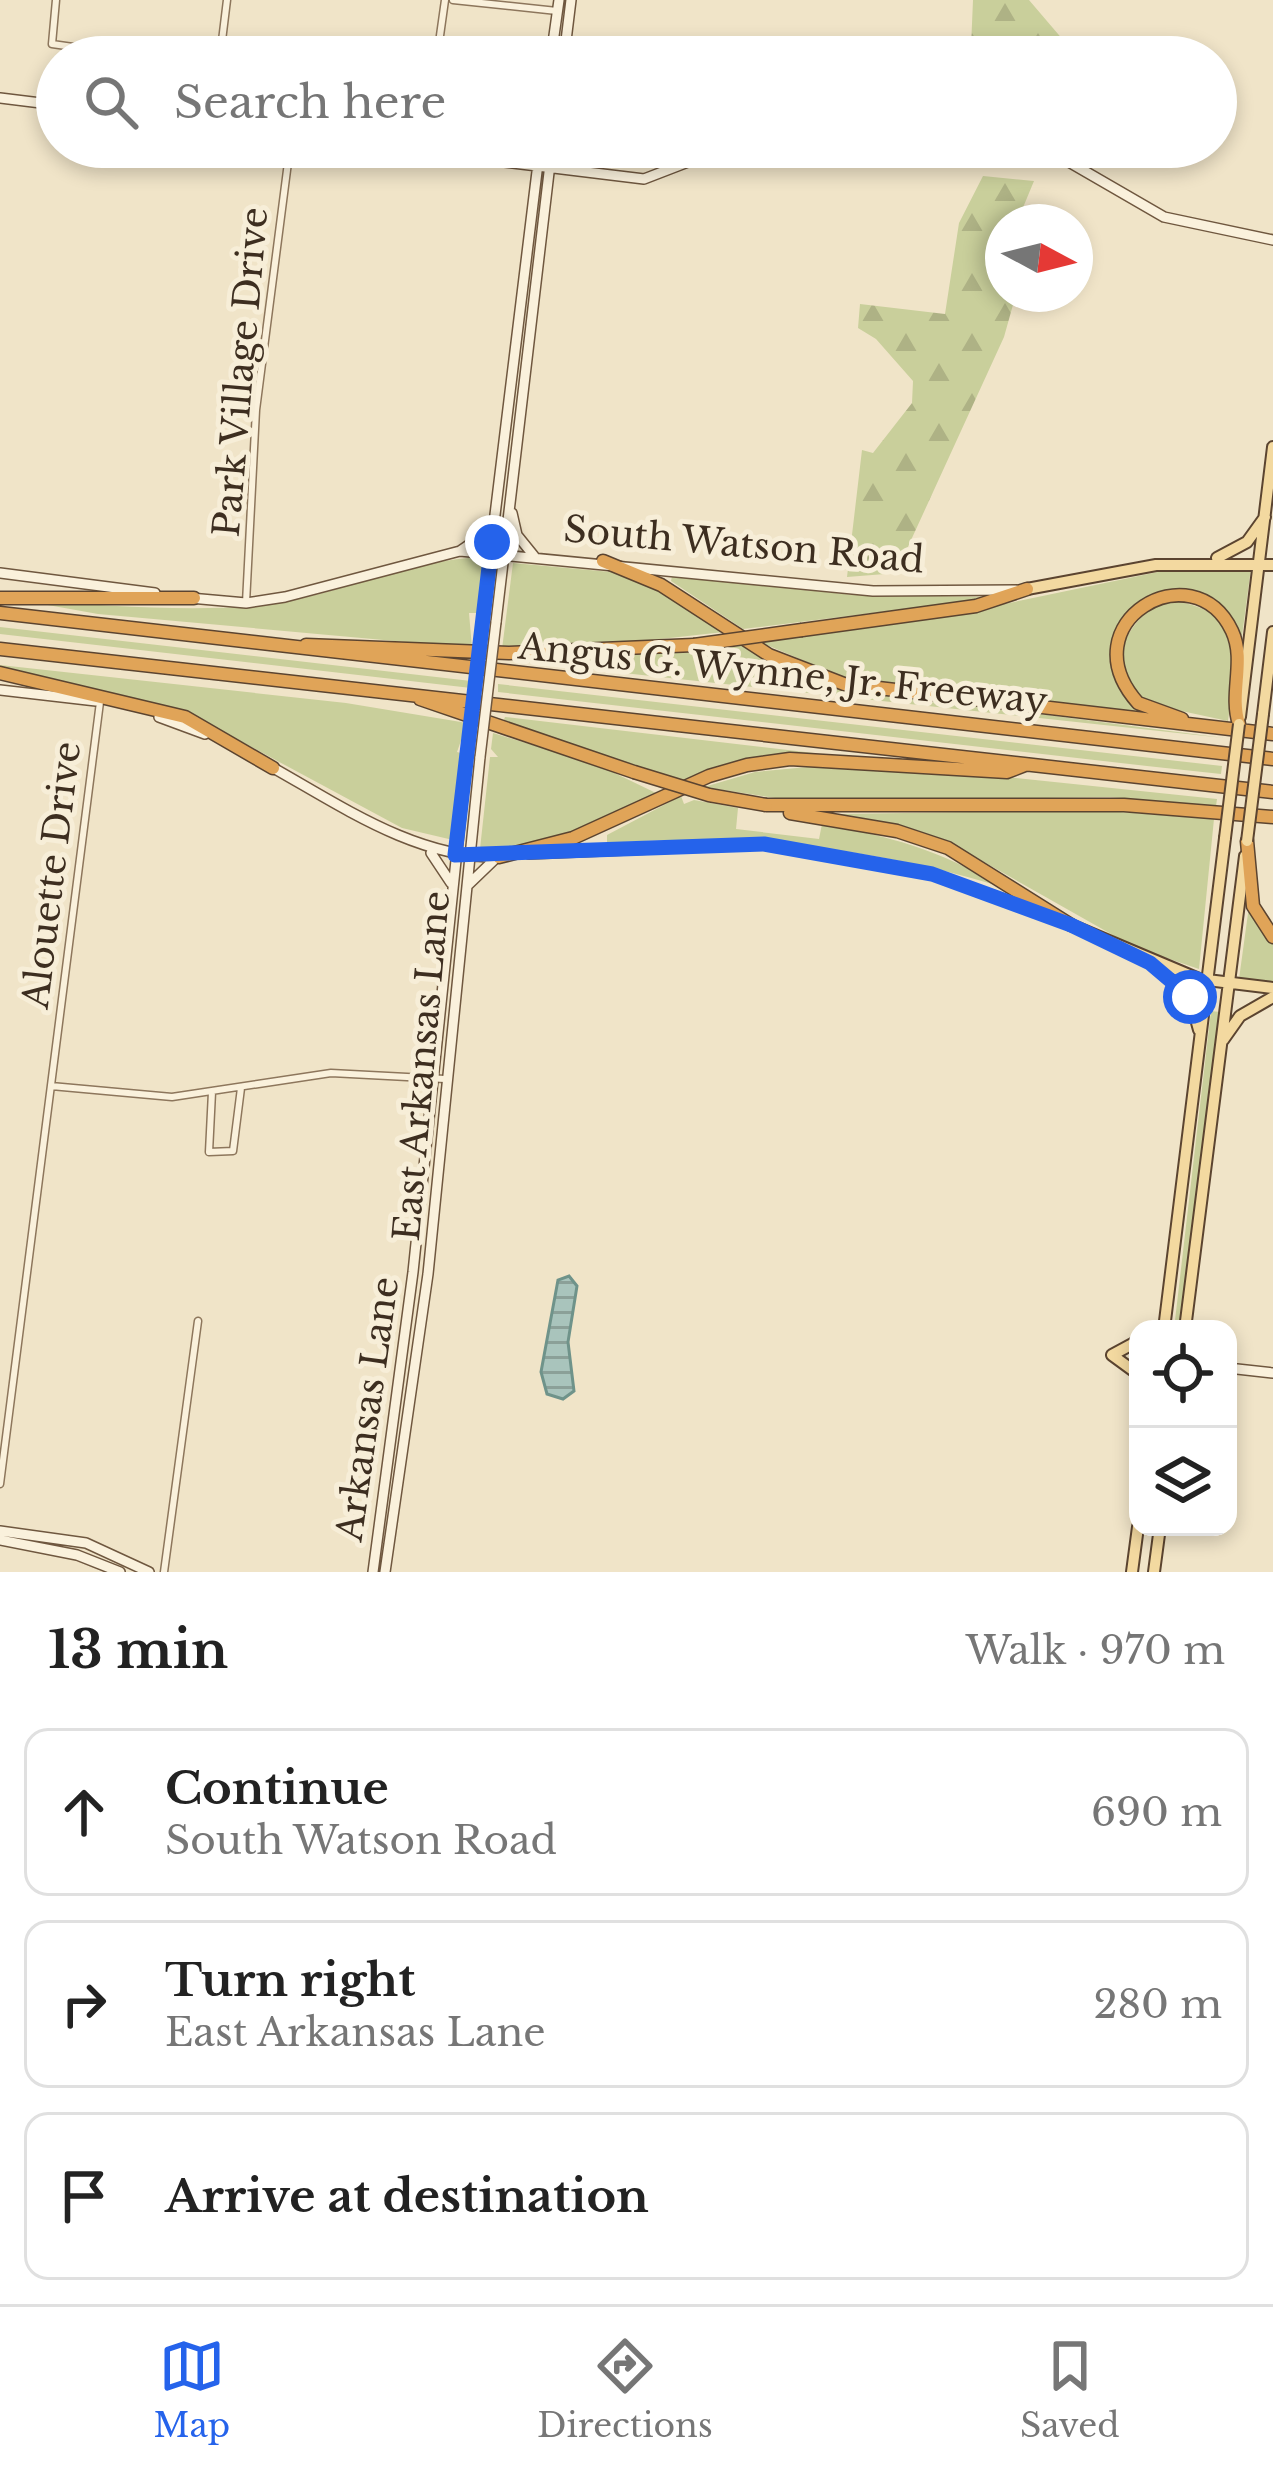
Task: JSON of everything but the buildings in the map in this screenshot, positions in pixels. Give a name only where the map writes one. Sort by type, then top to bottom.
[{"type":"highway","points":[[603,561],[661,585],[769,655],[844,684],[1273,734]]},
{"type":"highway","points":[[294,648],[320,642],[509,653],[694,645],[976,606],[1028,589]]},
{"type":"highway","points":[[0,598],[194,598]]},
{"type":"highway","points":[[1200,727],[1149,710],[1120,677],[1120,634],[1130,614],[1154,599],[1201,600],[1227,622],[1238,649],[1240,716]]},
{"type":"highway","name":"Angus G. Wynne, Jr. Freeway","points":[[0,613],[1273,759]]},
{"type":"highway","name":"Angus G. Wynne, Jr. Freeway","points":[[0,649],[1273,792]]},
{"type":"highway","points":[[0,673],[185,717],[273,768]]},
{"type":"highway","points":[[414,695],[434,707],[531,734],[709,795],[897,831],[948,848],[1071,925]]},
{"type":"highway","points":[[499,857],[573,838],[709,776],[747,765],[790,758],[1007,772],[1026,764]]},
{"type":"highway","points":[[766,805],[1124,805],[1273,817]]},
{"type":"highway","points":[[1247,841],[1253,906],[1273,937]]},
{"type":"main road","points":[[567,36],[571,0]]},
{"type":"main road","points":[[554,36],[558,6]]},
{"type":"main road","points":[[0,98],[36,102]]},
{"type":"main road","points":[[543,168],[653,178],[677,168]]},
{"type":"main road","name":"East Arkansas Lane","points":[[428,1274],[440,1078],[511,501],[543,168]]},
{"type":"main road","name":"East Arkansas Lane","points":[[453,895],[490,553],[543,168]]},
{"type":"main road","points":[[1079,168],[1164,217],[1195,228],[1273,239]]},
{"type":"main road","points":[[1165,1320],[1240,716],[1267,565],[1273,447]]},
{"type":"main road","points":[[511,501],[514,529],[534,556]]},
{"type":"main road","points":[[460,551],[482,536],[496,506]]},
{"type":"main road","points":[[1203,562],[1238,549],[1267,514]]},
{"type":"main road","name":"South Watson Road","points":[[0,573],[246,603],[460,551],[603,561],[873,591],[1028,589],[1203,562],[1267,565]]},
{"type":"main road","points":[[1186,1320],[1273,632]]},
{"type":"main road","points":[[0,690],[100,701],[170,720],[422,846],[455,855],[764,844],[967,883],[1150,963],[1209,982],[1273,992]]},
{"type":"main road","points":[[422,846],[443,865],[453,895]]},
{"type":"main road","points":[[464,902],[472,877],[499,857]]},
{"type":"main road","name":"Arkansas Lane","points":[[373,1572],[440,1078],[453,895]]},
{"type":"main road","points":[[1150,963],[1190,997],[1201,1040]]},
{"type":"main road","points":[[1219,1048],[1240,1016],[1273,992]]},
{"type":"main road","name":"Arkansas Lane","points":[[385,1572],[428,1274]]},
{"type":"main road","points":[[1157,1320],[1169,1288]]},
{"type":"main road","points":[[1129,1346],[1112,1355],[1129,1367]]},
{"type":"main road","points":[[1237,1369],[1273,1373]]},
{"type":"main road","points":[[0,1531],[86,1544],[149,1572]]},
{"type":"main road","points":[[1132,1572],[1137,1536]]},
{"type":"main road","points":[[1154,1572],[1159,1536]]},
{"type":"main road","points":[[0,1540],[77,1555],[120,1572]]},
{"type":"street","points":[[53,36],[56,0]]},
{"type":"street","points":[[223,36],[227,0]]},
{"type":"street","points":[[441,36],[449,0],[558,6]]},
{"type":"street","name":"Park Village Drive","points":[[246,603],[258,388],[287,168]]},
{"type":"street","name":"Alouette Drive","points":[[0,1484],[100,701]]},
{"type":"street","points":[[51,1086],[172,1097],[331,1073],[440,1078]]},
{"type":"street","points":[[212,1093],[209,1152],[222,1154],[233,1151],[237,1141],[241,1088]]},
{"type":"street","points":[[164,1572],[198,1321]]},
{"type":"green space","points":[[973,0],[1029,0],[1060,36],[971,36]]},
{"type":"green space","points":[[983,176],[1034,181],[1024,204],[985,204],[985,312],[1011,312],[1004,337],[901,562],[885,574],[847,577],[862,450],[873,453],[912,403],[913,381],[876,339],[858,328],[860,304],[945,314],[959,223]]},
{"type":"green space","points":[[485,557],[480,613],[469,613],[472,648],[98,614],[31,602],[175,608],[261,605],[428,564]]},
{"type":"green space","points":[[513,563],[622,573],[644,581],[724,632],[579,648],[502,649]]},
{"type":"green space","points":[[1177,568],[1251,568],[1242,636],[1203,598],[1146,599],[1113,651],[1143,716],[852,681],[757,641],[985,608]]},
{"type":"green space","points":[[672,576],[853,595],[1000,597],[743,629],[671,581]]},
{"type":"green space","points":[[1163,600],[1209,612],[1222,624],[1233,655],[1228,721],[1149,704],[1126,677],[1122,663],[1128,635]]},
{"type":"green space","points":[[0,627],[471,681],[471,688],[0,634]]},
{"type":"green space","points":[[744,643],[788,669],[847,689],[1224,738],[513,661]]},
{"type":"green space","points":[[0,665],[346,703],[467,723],[457,752],[464,754],[453,840],[402,828],[218,729],[165,707],[0,669]]},
{"type":"green space","points":[[498,684],[1222,766],[1221,774],[1147,766],[498,692]]},
{"type":"green space","points":[[505,717],[814,753],[764,758],[683,782],[503,722]]},
{"type":"green space","points":[[493,733],[598,765],[658,794],[549,843],[503,851],[480,849],[490,757],[498,757],[491,749]]},
{"type":"green space","points":[[818,766],[958,772],[1217,799],[1216,806],[1110,797],[801,802],[704,787],[755,772]]},
{"type":"green space","points":[[681,796],[684,804],[694,800],[738,808],[736,829],[819,839],[822,824],[846,829],[935,854],[999,886],[902,861],[805,846],[707,840],[607,843],[607,835]]},
{"type":"green space","points":[[1094,810],[1214,819],[1199,969],[1134,947],[945,840],[840,814]]},
{"type":"green space","points":[[1249,906],[1273,942],[1273,982],[1239,979]]},
{"type":"green space","points":[[1211,1011],[1220,1012],[1180,1320],[1175,1320]]},
{"type":"water","points":[[569,1276],[577,1286],[568,1342],[574,1391],[563,1399],[547,1394],[541,1372],[558,1280]]},
{"type":"route","points":[[492,542],[455,855],[764,844],[932,874],[967,883],[1071,925],[1150,963],[1190,997]]}]
